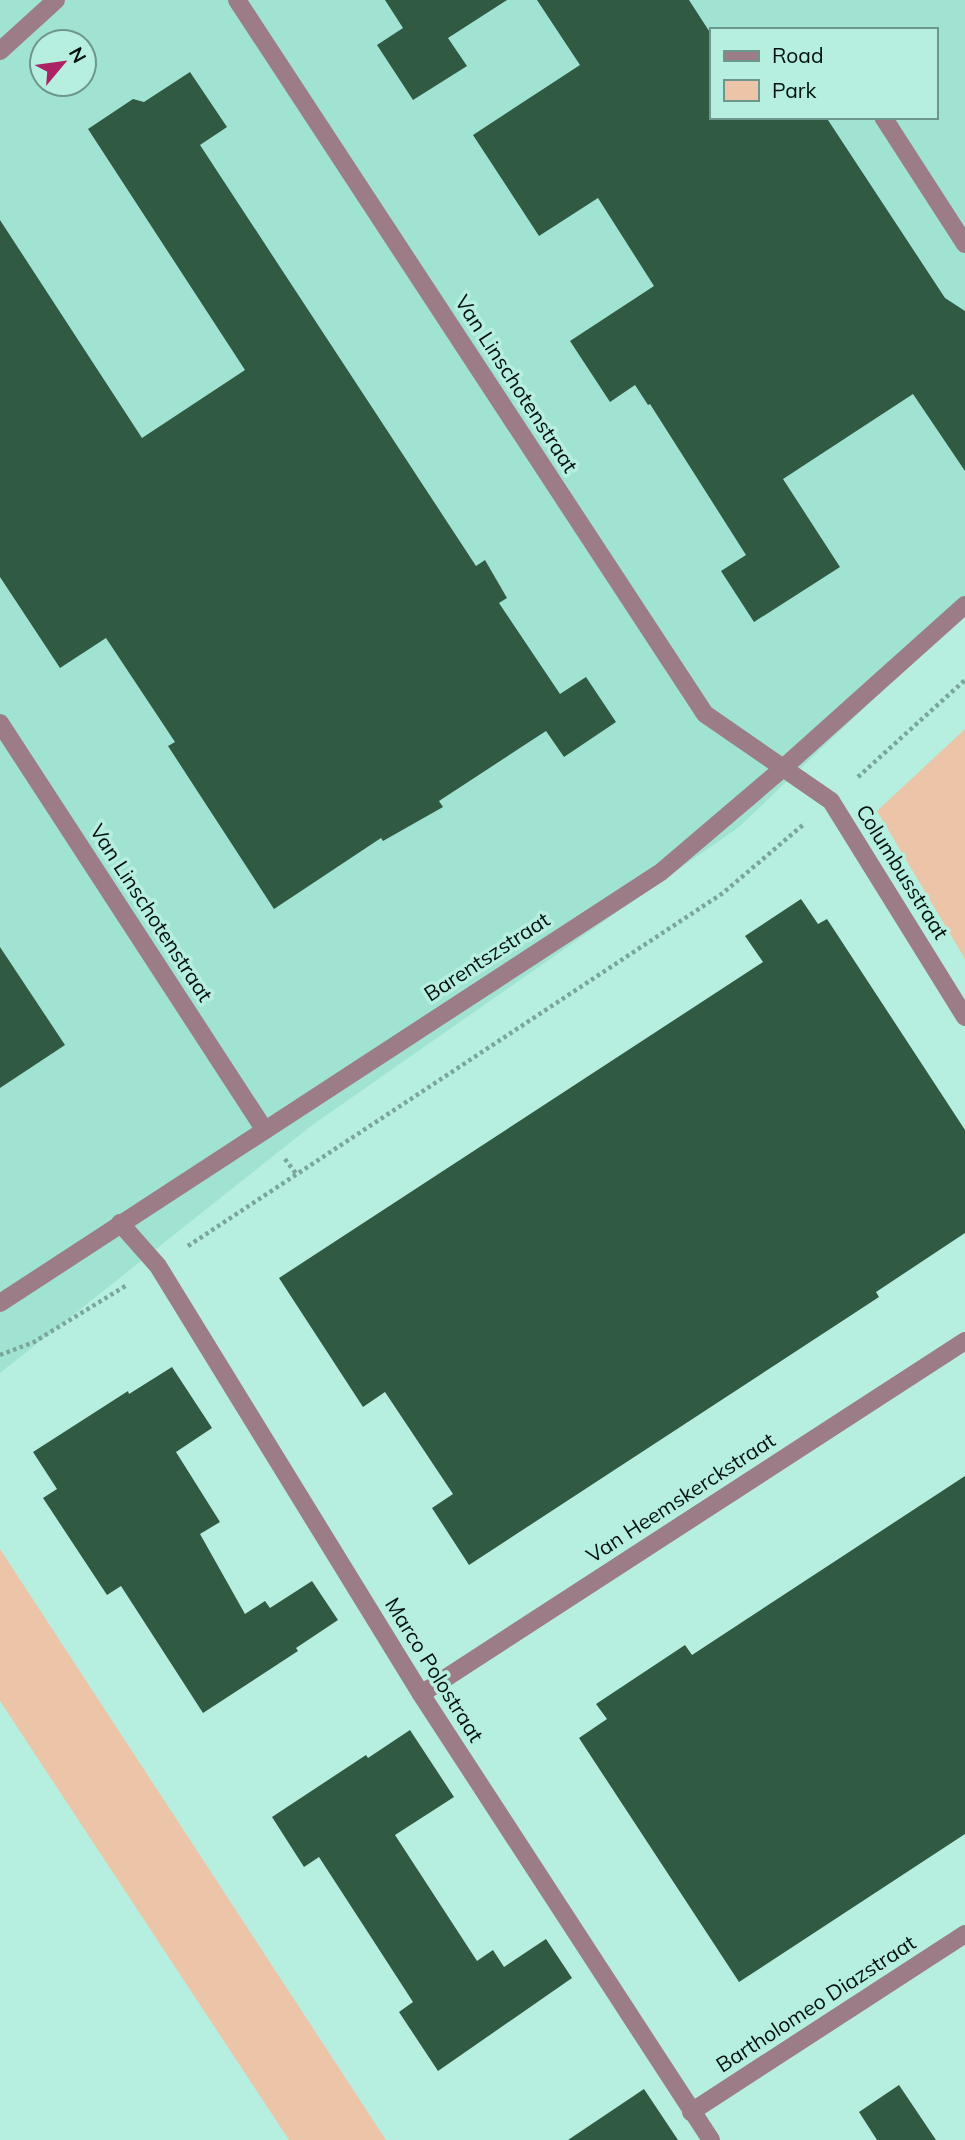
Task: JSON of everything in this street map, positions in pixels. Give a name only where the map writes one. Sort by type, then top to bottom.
[{"type":"street","points":[[0,51],[56,0]]},
{"type":"street","name":"Van Linschotenstraat","points":[[237,0],[705,714],[782,769]]},
{"type":"street","points":[[884,119],[965,244]]},
{"type":"street","name":"Barentszstraat","points":[[0,1303],[661,872],[782,769],[965,605]]},
{"type":"street","name":"Van Linschotenstraat","points":[[0,723],[264,1129]]},
{"type":"street","name":"Columbusstraat","points":[[782,769],[831,801],[965,1017]]},
{"type":"street","name":"Marco Polostraat","points":[[120,1223],[158,1266],[421,1694],[711,2140]]},
{"type":"street","name":"Van Heemskerckstraat","points":[[421,1694],[965,1340]]},
{"type":"street","name":"Bartholomeo Diazstraat","points":[[691,2112],[965,1934]]},
{"type":"path","points":[[0,1355],[34,1342],[158,1266],[723,893],[831,801],[965,680]]},
{"type":"shaded area","points":[[0,0],[965,0],[965,612],[739,827],[311,1126],[0,1373]]},
{"type":"green space","points":[[965,729],[965,959],[877,811]]},
{"type":"green space","points":[[0,1549],[386,2140],[289,2140],[0,1701]]},
{"type":"building","points":[[385,0],[507,0],[448,38],[467,66],[413,100],[377,45],[403,28]]},
{"type":"building","points":[[537,0],[689,0],[710,32],[710,119],[827,119],[945,298],[965,311],[965,471],[913,394],[783,479],[840,567],[754,622],[721,571],[746,555],[650,404],[648,405],[635,385],[610,402],[570,341],[654,286],[598,198],[539,236],[473,135],[580,65]]},
{"type":"building","points":[[190,72],[227,127],[200,145],[476,566],[485,560],[507,598],[499,603],[560,694],[586,677],[616,722],[564,757],[546,731],[439,801],[443,807],[383,841],[381,838],[274,909],[168,746],[175,742],[106,638],[60,668],[0,577],[0,220],[142,438],[245,370],[88,129],[133,99],[144,102]]},
{"type":"building","points":[[801,899],[818,924],[827,919],[965,1130],[965,1233],[876,1292],[879,1297],[469,1565],[432,1508],[453,1494],[385,1392],[363,1407],[279,1278],[763,962],[745,936]]},
{"type":"building","points":[[0,947],[65,1045],[0,1088]]},
{"type":"building","points":[[172,1367],[212,1428],[176,1452],[220,1522],[200,1534],[245,1614],[265,1601],[270,1608],[312,1581],[338,1620],[296,1648],[298,1651],[203,1713],[121,1586],[107,1595],[43,1498],[57,1489],[33,1452],[128,1391],[129,1394]]},
{"type":"building","points":[[965,1476],[965,1834],[739,1982],[579,1738],[607,1719],[596,1704],[685,1645],[692,1655]]},
{"type":"building","points":[[410,1730],[454,1797],[395,1835],[477,1961],[493,1950],[504,1967],[546,1939],[572,1978],[438,2071],[399,2012],[413,2002],[319,1857],[304,1867],[272,1817],[366,1755],[368,1758]]},
{"type":"building","points":[[899,2085],[936,2140],[877,2140],[859,2112]]},
{"type":"building","points":[[644,2089],[678,2140],[568,2140]]}]
